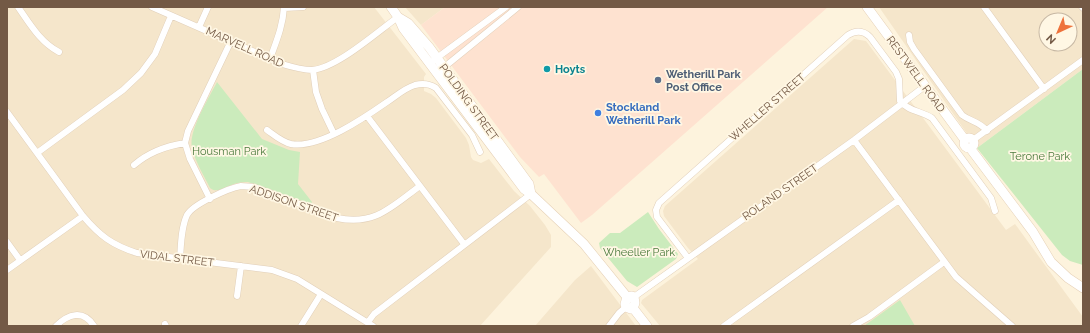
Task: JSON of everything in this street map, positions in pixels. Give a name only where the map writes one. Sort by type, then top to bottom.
[{"type":"main road","name":"POLDING STREET","points":[[391,7],[403,28],[433,60],[524,189],[584,244],[631,297]]},
{"type":"main road","name":"RESTWELL ROAD","points":[[867,7],[969,143],[1042,246],[1064,268],[1083,282]]},
{"type":"main road","name":"RESTWELL ROAD","points":[[1042,246],[1045,254],[1060,271],[1083,288]]},
{"type":"main road","points":[[631,297],[635,303],[630,308],[647,326]]},
{"type":"street","points":[[18,7],[42,40],[49,47],[59,52]]},
{"type":"street","name":"MARVELL ROAD","points":[[152,7],[270,59],[296,69],[313,70],[341,59],[398,17]]},
{"type":"street","points":[[199,27],[208,7]]},
{"type":"street","points":[[270,59],[279,36],[284,8],[303,7]]},
{"type":"street","points":[[433,60],[506,7]]},
{"type":"street","points":[[440,70],[518,7]]},
{"type":"street","points":[[984,7],[1044,89]]},
{"type":"street","points":[[37,153],[123,90],[141,73],[155,54],[172,16]]},
{"type":"street","points":[[494,16],[499,22]]},
{"type":"street","name":"WHELLER STREET","points":[[688,258],[657,217],[656,210],[659,203],[848,36],[858,31],[865,32],[870,37],[896,72],[899,80],[899,99],[902,104]]},
{"type":"street","points":[[909,35],[910,42],[914,49],[962,115],[979,123],[987,131]]},
{"type":"street","points":[[210,198],[190,159],[186,143],[188,131],[231,41]]},
{"type":"street","points":[[969,143],[1083,60]]},
{"type":"street","points":[[313,70],[316,92],[334,134]]},
{"type":"street","points":[[267,130],[278,138],[289,143],[301,145],[316,141],[334,134],[367,116],[408,88],[416,85],[431,85],[436,88],[472,135],[480,152]]},
{"type":"street","name":"ROLAND STREET","points":[[631,297],[854,140],[925,86]]},
{"type":"street","points":[[902,104],[907,108],[926,114],[932,118],[991,198],[995,210]]},
{"type":"street","name":"VIDAL STREET","points":[[7,112],[82,216],[96,231],[111,242],[124,249],[137,253],[284,273],[297,279],[371,324]]},
{"type":"street","points":[[367,116],[464,244]]},
{"type":"street","points":[[854,140],[944,262],[964,285],[1012,326]]},
{"type":"street","points":[[134,165],[143,157],[154,151],[186,143]]},
{"type":"street","name":"ADDISON STREET","points":[[180,259],[184,222],[188,213],[195,206],[231,189],[242,186],[254,187],[337,218],[358,220],[370,219],[382,213],[420,186]]},
{"type":"street","points":[[371,324],[374,314],[531,194]]},
{"type":"street","points":[[724,326],[899,200]]},
{"type":"street","points":[[7,270],[82,216]]},
{"type":"street","points":[[7,242],[20,260]]},
{"type":"street","points":[[853,326],[944,262]]},
{"type":"street","points":[[237,296],[241,266]]},
{"type":"street","points":[[301,326],[321,294]]},
{"type":"street","points":[[609,326],[619,314],[630,308]]},
{"type":"street","points":[[56,326],[69,316],[77,314],[85,317],[94,326]]},
{"type":"shaded area","points":[[7,7],[374,7],[426,74],[424,77],[424,91],[436,98],[466,138],[473,160],[481,163],[489,159],[514,191],[530,206],[545,225],[551,235],[551,247],[480,326],[7,326]]},
{"type":"shaded area","points":[[405,7],[445,7],[421,25]]},
{"type":"shaded area","name":"Stockland Wetherill Park","points":[[445,7],[828,7],[592,215],[581,223],[544,174],[539,177],[520,157],[421,25]]},
{"type":"shaded area","points":[[879,7],[1083,7],[1083,69],[977,148]]},
{"type":"shaded area","points":[[854,39],[866,41],[1006,230],[1015,224],[1083,317],[1083,326],[660,326],[641,303],[642,300],[698,259],[664,216],[663,211],[665,206]]},
{"type":"shaded area","points":[[591,266],[636,326],[535,326],[575,280]]},
{"type":"green space","name":"Terone Park","points":[[1083,69],[1083,265],[1070,261],[1062,255],[977,148]]},
{"type":"green space","name":"Housman Park","points":[[217,82],[262,139],[289,150],[300,152],[298,184],[312,202],[311,204],[248,182],[235,184],[220,190],[213,190],[210,188],[195,157],[192,148],[192,141],[196,124]]},
{"type":"green space","name":"Wheeller Park","points":[[648,212],[678,254],[676,259],[637,287],[627,281],[600,248],[599,243],[610,233],[620,233]]},
{"type":"green space","points":[[900,300],[915,326],[864,326]]},
{"type":"place","name":"Hoyts","points":[[547,69]]},
{"type":"place","name":"Wetherill Park Post Office","points":[[658,80]]},
{"type":"place","name":"Stockland Wetherill Park","points":[[598,113]]}]
